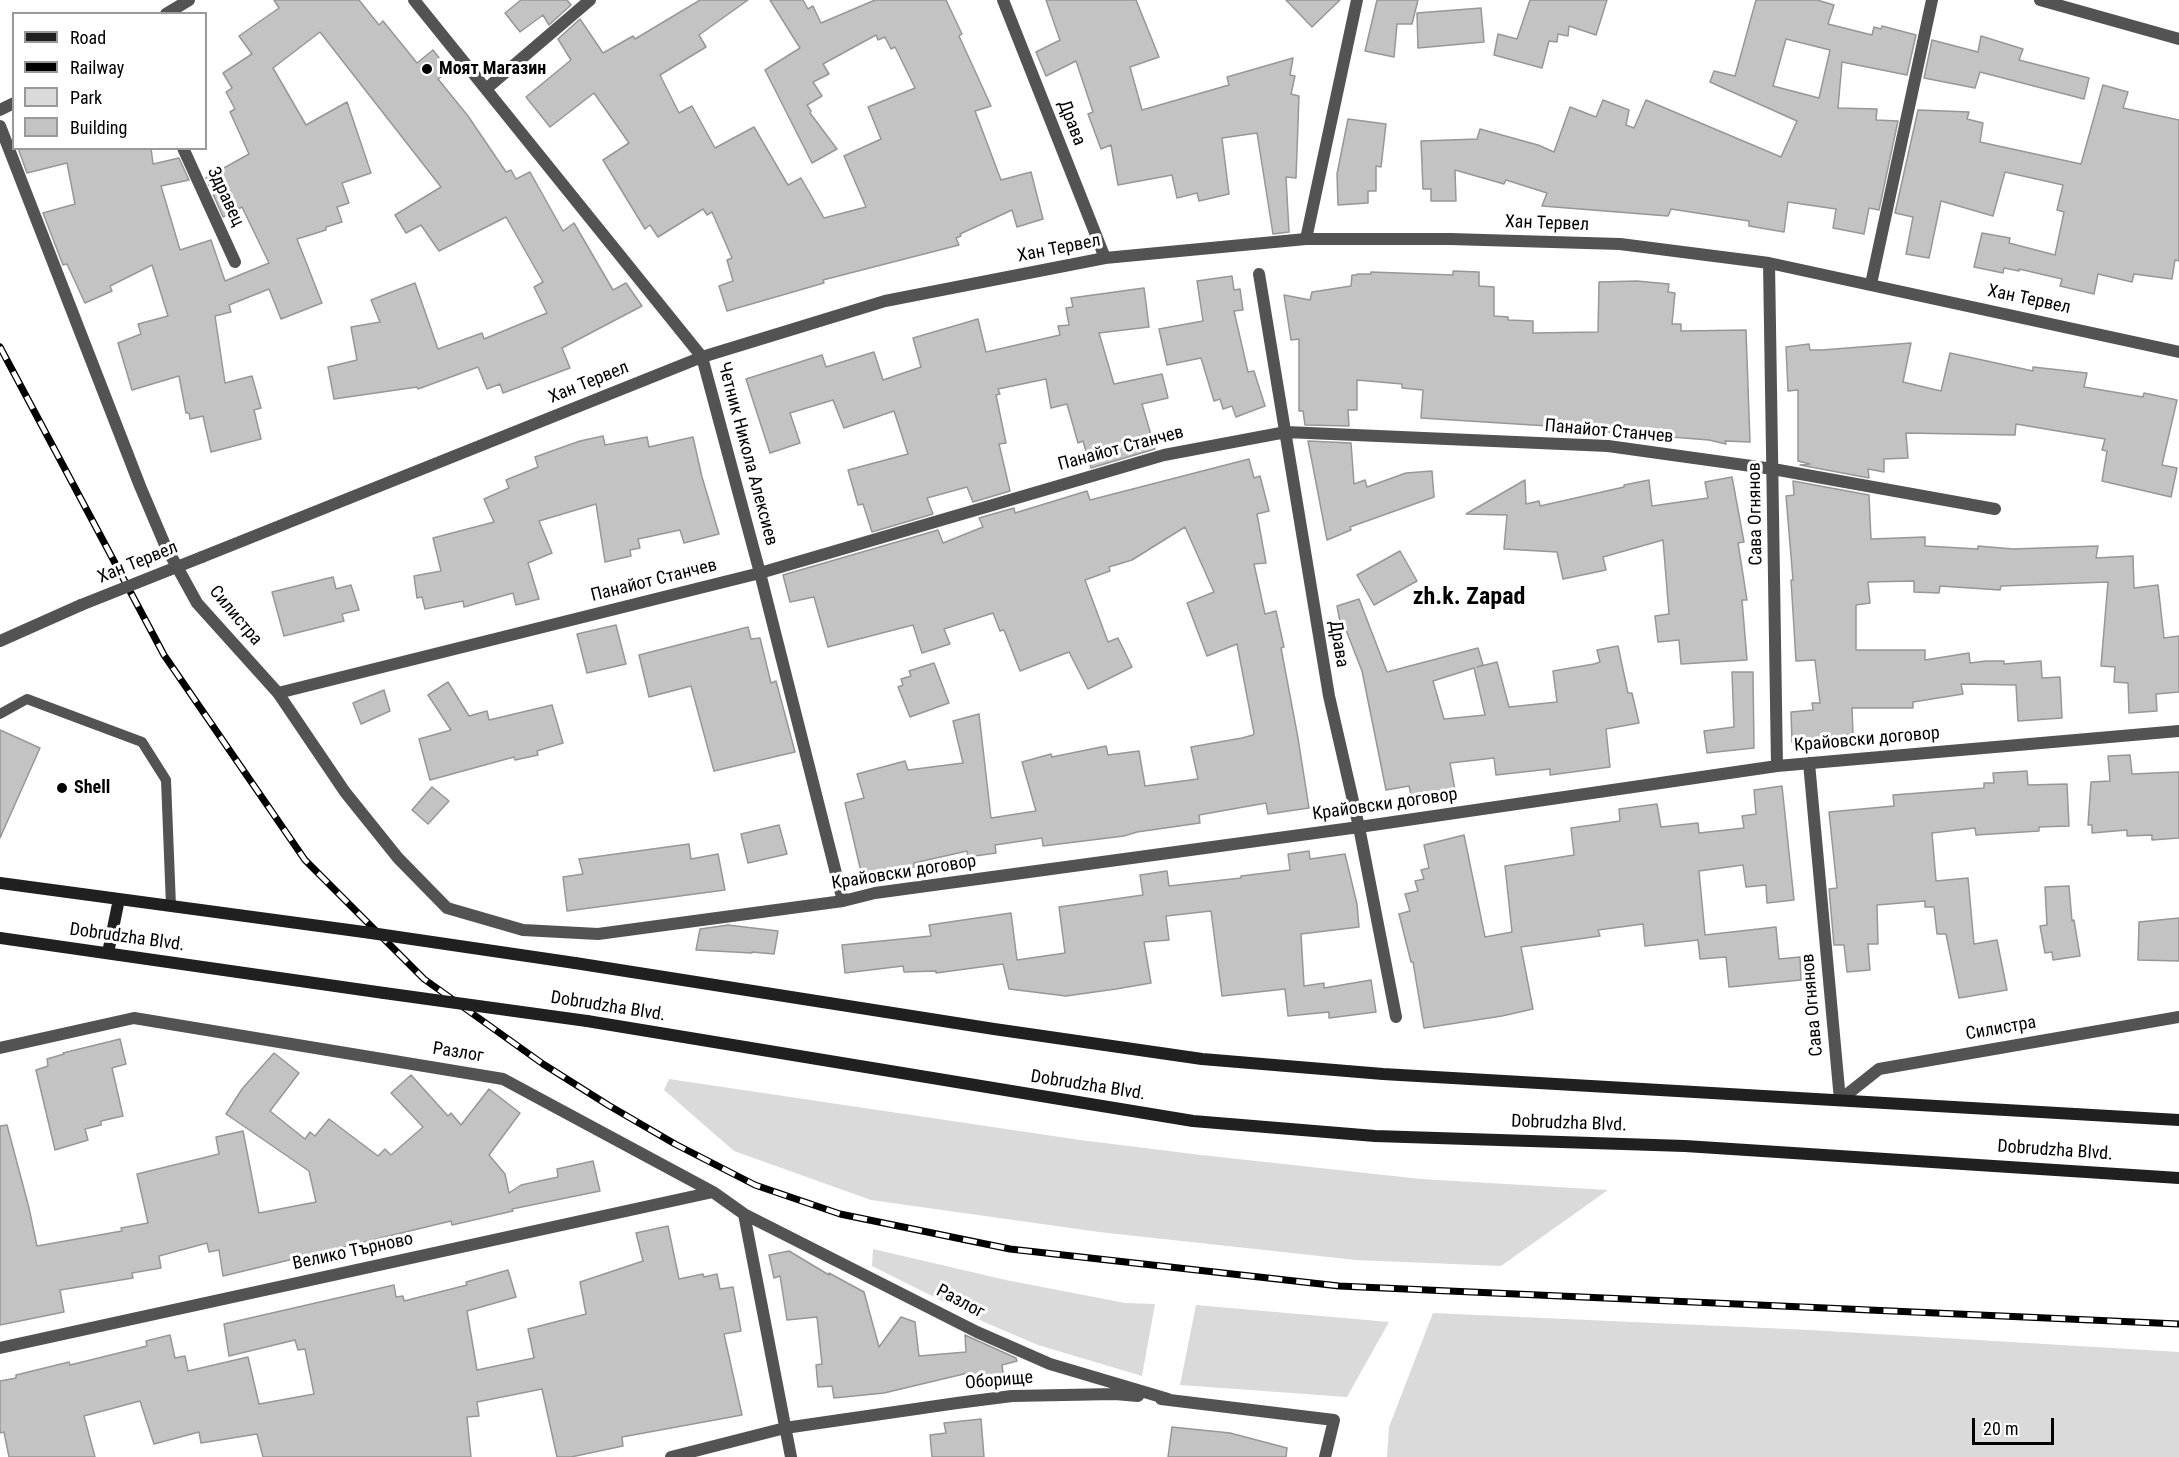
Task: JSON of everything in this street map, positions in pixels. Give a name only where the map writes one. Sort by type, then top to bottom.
[{"type":"main road","name":"Dobrudzha Blvd.","points":[[0,883],[364,932],[1202,1059],[1383,1074],[2179,1120]]},
{"type":"main road","points":[[108,953],[119,899]]},
{"type":"main road","name":"Dobrudzha Blvd.","points":[[0,938],[587,1021],[1193,1121],[1375,1136],[1685,1146],[2179,1178]]},
{"type":"street","points":[[169,12],[189,0]]},
{"type":"street","name":"Четник Никола Алексиев","points":[[414,0],[702,357],[760,573],[843,901]]},
{"type":"street","points":[[486,88],[590,0]]},
{"type":"street","name":"Драва","points":[[1003,0],[1105,258]]},
{"type":"street","points":[[1306,240],[1357,0]]},
{"type":"street","points":[[1871,284],[1932,0]]},
{"type":"street","points":[[2040,0],[2063,3],[2179,39]]},
{"type":"street","name":"Силистра","points":[[0,126],[140,486],[165,546],[197,603],[278,693],[345,792],[398,858],[447,908],[523,930],[598,934]]},
{"type":"street","name":"Здравец","points":[[184,150],[236,261]]},
{"type":"street","name":"Хан Тервел","points":[[0,641],[81,605],[702,357],[885,301],[1105,258],[1306,240],[1450,239],[1620,244],[1769,263],[2179,352]]},
{"type":"street","name":"Сава Огнянов","points":[[1769,263],[1777,766]]},
{"type":"street","name":"Драва","points":[[1259,274],[1329,696],[1359,827],[1396,1017]]},
{"type":"street","name":"Панайот Станчев","points":[[278,693],[760,573],[1164,454],[1286,432],[1608,446],[1773,469],[1995,509]]},
{"type":"street","name":"Крайовски договор","points":[[598,934],[843,901],[874,893],[1359,827],[1777,766],[2179,732]]},
{"type":"street","name":"Сава Огнянов","points":[[1809,763],[1840,1100]]},
{"type":"street","name":"Силистра","points":[[1840,1100],[1879,1069],[2179,1017]]},
{"type":"street","name":"Разлог","points":[[0,1048],[134,1018],[502,1079],[713,1192],[744,1214],[977,1332],[1040,1360],[1168,1400]]},
{"type":"street","name":"Велико Търново","points":[[0,1348],[713,1192]]},
{"type":"street","points":[[744,1214],[791,1457]]},
{"type":"street","name":"Оборище","points":[[671,1457],[785,1428],[1012,1396],[1115,1394],[1334,1420],[1324,1457]]},
{"type":"lane","points":[[0,714],[27,699],[142,741],[166,780],[171,906]]},
{"type":"green space","points":[[669,1079],[1080,1140],[1201,1155],[1421,1179],[1608,1190],[1501,1266],[1356,1260],[1099,1232],[871,1200],[734,1151],[664,1090]]},
{"type":"green space","points":[[873,1249],[1006,1280],[1125,1303],[1155,1304],[1142,1376],[1038,1345],[984,1322],[872,1266]]},
{"type":"green space","points":[[1196,1305],[1389,1322],[1347,1397],[1180,1385]]},
{"type":"green space","points":[[1433,1313],[1810,1330],[2179,1352],[2179,1457],[1387,1457],[1389,1427]]},
{"type":"building","points":[[274,0],[359,0],[379,25],[383,21],[417,63],[433,50],[449,71],[438,79],[468,116],[506,172],[511,170],[516,179],[530,172],[563,231],[574,223],[613,290],[626,283],[642,306],[562,348],[570,368],[503,393],[500,384],[487,389],[478,367],[418,389],[417,387],[334,399],[328,367],[357,360],[351,327],[380,322],[371,300],[415,283],[438,349],[482,333],[484,339],[547,313],[534,287],[543,282],[506,217],[439,251],[421,225],[406,233],[395,215],[441,187],[320,32],[273,68],[306,125],[347,102],[371,173],[342,183],[349,203],[337,207],[342,222],[326,227],[326,230],[297,239],[322,303],[281,319],[269,289],[229,305],[231,312],[215,316],[225,383],[252,376],[261,408],[254,410],[261,439],[211,452],[203,416],[190,419],[189,413],[186,413],[179,376],[132,390],[118,343],[141,334],[138,324],[168,316],[152,265],[110,286],[112,291],[85,303],[67,264],[63,265],[43,213],[75,204],[67,163],[27,173],[19,150],[151,150],[153,164],[179,158],[189,180],[161,186],[180,250],[211,240],[225,281],[269,263],[242,207],[223,217],[206,178],[249,154],[230,112],[235,109],[226,92],[232,88],[223,73],[252,54],[239,36],[279,8]]},
{"type":"building","points":[[521,0],[567,0],[571,5],[549,25],[543,15],[520,32],[505,13]]},
{"type":"building","points":[[700,0],[748,0],[699,35],[706,47],[660,75],[679,113],[692,106],[715,148],[754,127],[788,185],[801,178],[824,218],[866,207],[844,156],[881,139],[868,107],[915,88],[895,47],[891,49],[885,37],[878,40],[876,35],[823,64],[829,74],[813,82],[822,96],[807,105],[810,113],[837,149],[812,163],[765,70],[800,48],[770,0],[803,0],[808,9],[813,6],[821,23],[875,0],[946,0],[962,34],[959,36],[991,106],[975,111],[1001,180],[1031,172],[1043,219],[1017,227],[1012,210],[960,234],[961,236],[956,238],[959,245],[823,280],[824,283],[727,311],[719,286],[733,281],[727,260],[732,258],[712,212],[707,215],[703,209],[658,237],[650,225],[645,229],[603,160],[629,143],[594,93],[550,127],[526,97],[571,60],[558,39],[580,19],[603,53],[633,36],[635,39]]},
{"type":"building","points":[[1046,0],[1136,0],[1159,57],[1130,67],[1142,110],[1229,85],[1227,77],[1293,58],[1290,75],[1295,76],[1291,94],[1299,96],[1296,178],[1286,177],[1289,232],[1273,234],[1257,133],[1222,138],[1229,194],[1199,201],[1197,193],[1177,198],[1172,175],[1118,185],[1111,145],[1101,149],[1088,114],[1093,112],[1076,61],[1046,76],[1036,52],[1060,40]]},
{"type":"building","points":[[1286,0],[1340,0],[1312,27]]},
{"type":"building","points":[[1377,0],[1418,0],[1412,24],[1397,24],[1394,57],[1365,51]]},
{"type":"building","points":[[1530,0],[1607,0],[1596,35],[1569,26],[1568,36],[1558,34],[1557,42],[1549,41],[1542,68],[1494,55],[1498,34],[1517,39]]},
{"type":"building","points":[[1756,0],[1817,0],[1834,5],[1828,24],[1872,35],[1874,27],[1881,29],[1882,26],[1916,35],[1907,75],[1842,62],[1838,108],[1877,109],[1876,120],[1898,121],[1879,210],[1869,208],[1864,234],[1833,228],[1836,209],[1788,202],[1784,232],[1749,226],[1749,221],[1671,209],[1668,216],[1542,206],[1547,193],[1506,180],[1504,184],[1455,170],[1456,201],[1431,201],[1431,189],[1423,189],[1421,141],[1477,139],[1480,129],[1538,145],[1554,152],[1570,107],[1596,117],[1603,100],[1629,110],[1626,125],[1634,128],[1646,100],[1781,157],[1797,121],[1710,82],[1714,71],[1735,76]],"holes":[[[1786,39],[1830,50],[1819,98],[1773,86]]]},
{"type":"building","points":[[1481,8],[1484,42],[1418,48],[1417,13]]},
{"type":"building","points":[[1981,36],[2023,49],[2019,60],[2089,78],[2084,99],[1980,72],[1975,88],[1924,78],[1932,40],[1978,52]]},
{"type":"building","points":[[2103,85],[2128,92],[2123,108],[2179,120],[2179,261],[2175,260],[2172,279],[2134,274],[2132,282],[2098,274],[2094,294],[2060,286],[2062,279],[2019,269],[2019,271],[2004,268],[2003,273],[1974,267],[1982,233],[2010,238],[2009,243],[2055,255],[2064,212],[2057,210],[2063,185],[2005,172],[1993,216],[1941,201],[1929,258],[1906,254],[1913,217],[1895,213],[1918,110],[1969,112],[1967,119],[1983,123],[1980,142],[2081,164]]},
{"type":"building","points":[[1348,119],[1386,124],[1381,167],[1376,166],[1376,191],[1368,191],[1368,203],[1338,205],[1337,174]]},
{"type":"building","points":[[1453,271],[1479,272],[1479,286],[1494,287],[1494,316],[1508,317],[1508,320],[1533,321],[1533,333],[1598,332],[1599,282],[1637,281],[1669,284],[1668,292],[1675,293],[1672,324],[1681,324],[1681,331],[1746,330],[1750,442],[1725,441],[1726,444],[1709,440],[1596,431],[1596,429],[1421,418],[1423,390],[1402,388],[1402,384],[1357,380],[1357,410],[1348,410],[1349,426],[1305,425],[1303,411],[1299,411],[1299,339],[1291,340],[1284,295],[1310,300],[1312,292],[1351,286],[1352,275],[1371,274],[1371,272],[1453,275]]},
{"type":"building","points":[[1232,276],[1234,290],[1240,289],[1243,310],[1234,311],[1248,372],[1254,371],[1265,406],[1236,417],[1232,406],[1223,409],[1220,399],[1214,401],[1201,358],[1167,365],[1159,329],[1203,321],[1197,281]]},
{"type":"building","points":[[1144,288],[1149,327],[1099,333],[1114,384],[1162,374],[1168,398],[1142,404],[1155,449],[1091,468],[1083,441],[1078,443],[1067,404],[1051,408],[1046,379],[998,389],[1000,394],[996,395],[1006,443],[999,444],[1010,491],[973,502],[967,487],[927,498],[933,514],[872,532],[863,504],[858,505],[848,470],[908,454],[894,411],[844,428],[833,400],[790,413],[800,443],[770,453],[746,379],[822,355],[826,367],[874,352],[883,380],[921,367],[913,338],[978,319],[986,352],[1060,335],[1058,326],[1069,325],[1066,308],[1073,307],[1071,298]]},
{"type":"building","points":[[1911,343],[1903,382],[1941,391],[1950,353],[2033,371],[2033,367],[2087,373],[2084,387],[2143,397],[2144,393],[2177,400],[2162,465],[2177,468],[2171,497],[2102,481],[2107,451],[2102,450],[2105,439],[2016,424],[2015,435],[1906,433],[1908,458],[1884,459],[1884,472],[1868,469],[1869,478],[1800,465],[1810,464],[1798,461],[1798,390],[1788,391],[1786,347],[1809,344],[1810,350],[1822,350]]},
{"type":"building","points":[[603,436],[605,445],[647,437],[649,447],[693,437],[719,534],[684,543],[680,530],[638,539],[640,548],[630,550],[631,556],[605,562],[596,504],[539,521],[552,553],[528,563],[539,599],[516,605],[513,593],[464,607],[463,601],[425,609],[422,597],[417,598],[414,576],[441,571],[433,538],[494,522],[484,499],[509,488],[506,480],[538,467],[535,457],[580,441]]},
{"type":"building","points":[[1308,441],[1351,443],[1354,484],[1365,480],[1367,487],[1406,473],[1432,471],[1434,497],[1350,527],[1351,530],[1327,540]]},
{"type":"building","points":[[1249,459],[1254,478],[1260,476],[1269,511],[1257,514],[1266,563],[1254,564],[1265,614],[1276,611],[1284,647],[1281,648],[1309,808],[1268,814],[1266,803],[1199,815],[1200,823],[1124,836],[1043,846],[1042,838],[995,845],[996,853],[968,857],[967,851],[914,863],[915,867],[862,876],[845,803],[864,798],[857,774],[905,761],[908,770],[963,763],[953,721],[979,714],[991,818],[1036,811],[1022,762],[1051,754],[1052,757],[1106,746],[1108,755],[1139,751],[1145,786],[1198,779],[1191,747],[1242,738],[1254,733],[1237,644],[1207,656],[1187,603],[1214,592],[1185,527],[1132,560],[1109,567],[1110,571],[1085,580],[1108,642],[1118,638],[1132,667],[1088,689],[1069,652],[1020,671],[1004,630],[1000,631],[993,613],[944,629],[950,644],[922,653],[913,625],[828,647],[814,597],[790,602],[783,575],[938,530],[943,543],[983,527],[979,518],[1014,508],[1015,513],[1087,491],[1090,500]]},
{"type":"building","points":[[1732,477],[1744,542],[1738,543],[1747,600],[1742,600],[1747,660],[1681,664],[1679,640],[1658,642],[1655,616],[1669,614],[1663,540],[1603,557],[1606,570],[1563,579],[1557,552],[1504,549],[1507,515],[1466,514],[1525,480],[1526,504],[1539,501],[1540,506],[1649,480],[1652,506],[1708,498],[1705,482]]},
{"type":"building","points":[[1793,481],[1869,495],[1871,539],[1925,537],[1925,546],[1978,549],[1978,546],[2013,549],[2098,546],[2096,558],[2133,556],[2134,588],[2158,585],[2164,638],[2179,636],[2179,692],[2156,694],[2157,711],[2129,713],[2128,683],[2114,682],[2115,667],[2101,666],[2108,582],[2001,586],[2000,590],[1940,586],[1939,593],[1914,592],[1914,581],[1868,582],[1870,603],[1856,605],[1856,650],[1925,650],[1925,660],[1969,653],[1970,663],[2004,661],[2004,664],[2041,661],[2042,678],[2060,677],[2062,718],[2018,721],[2016,685],[1961,684],[1963,694],[1913,702],[1913,708],[1852,708],[1853,734],[1816,738],[1816,741],[1792,742],[1791,712],[1813,710],[1812,703],[1820,703],[1815,660],[1796,661],[1791,580],[1793,580],[1786,496],[1794,495]]},
{"type":"building","points":[[1400,551],[1417,581],[1374,605],[1357,575]]},
{"type":"building","points":[[333,577],[336,589],[351,585],[359,610],[342,614],[344,621],[284,636],[272,592]]},
{"type":"building","points":[[1359,599],[1387,672],[1478,648],[1483,665],[1477,667],[1497,662],[1509,707],[1557,702],[1553,671],[1600,662],[1597,650],[1618,646],[1628,693],[1632,693],[1639,723],[1606,729],[1610,767],[1550,775],[1550,769],[1496,775],[1494,758],[1450,763],[1455,790],[1411,795],[1409,786],[1386,790],[1362,671],[1346,630],[1342,632],[1337,606]],"holes":[[[1474,668],[1485,715],[1444,719],[1433,681]]]},
{"type":"building","points":[[616,625],[626,664],[587,673],[577,634]]},
{"type":"building","points":[[748,627],[751,639],[760,638],[771,683],[776,681],[795,752],[714,771],[691,686],[649,697],[639,655]]},
{"type":"building","points":[[934,663],[949,703],[910,717],[898,687],[903,685],[901,679],[911,676],[909,671]]},
{"type":"building","points":[[1732,672],[1753,672],[1754,748],[1707,753],[1704,731],[1734,727]]},
{"type":"building","points":[[448,682],[469,716],[487,711],[489,720],[552,705],[563,743],[537,751],[538,755],[515,760],[514,757],[430,780],[419,739],[451,730],[428,695]]},
{"type":"building","points":[[384,690],[390,711],[361,724],[353,703]]},
{"type":"building","points":[[0,730],[40,748],[0,838]]},
{"type":"building","points":[[2130,755],[2132,774],[2179,772],[2179,838],[2152,840],[2152,835],[2127,836],[2127,830],[2092,833],[2092,825],[2088,825],[2091,782],[2110,781],[2108,756]]},
{"type":"building","points":[[2027,771],[2028,785],[2067,784],[2069,826],[2039,827],[2039,831],[1976,835],[1975,828],[1932,833],[1936,881],[1968,878],[1974,944],[1997,940],[2007,990],[1959,998],[1946,934],[1937,934],[1934,907],[1925,907],[1925,901],[1877,905],[1878,944],[1868,944],[1870,970],[1847,972],[1844,945],[1834,945],[1829,889],[1837,888],[1829,812],[1894,806],[1893,795],[1984,788],[1984,783],[1994,783],[1993,773]]},
{"type":"building","points":[[1782,786],[1794,900],[1767,903],[1766,885],[1746,887],[1743,865],[1699,871],[1705,935],[1776,927],[1779,959],[1800,957],[1801,980],[1729,987],[1726,957],[1700,959],[1698,940],[1645,946],[1643,924],[1598,930],[1600,936],[1521,947],[1533,1009],[1424,1028],[1413,962],[1411,962],[1399,914],[1410,911],[1405,894],[1418,891],[1415,881],[1424,879],[1421,870],[1429,868],[1424,845],[1464,835],[1485,937],[1512,932],[1505,866],[1574,855],[1571,828],[1620,821],[1619,809],[1657,804],[1661,827],[1698,823],[1699,833],[1744,828],[1742,816],[1756,814],[1754,790]]},
{"type":"building","points":[[432,787],[449,801],[428,824],[412,810]]},
{"type":"building","points":[[779,825],[787,854],[748,863],[741,834]]},
{"type":"building","points":[[689,844],[691,859],[718,854],[725,890],[567,911],[563,877],[583,874],[579,859]]},
{"type":"building","points":[[1309,851],[1310,859],[1345,854],[1357,904],[1359,927],[1301,934],[1304,986],[1324,983],[1324,988],[1371,980],[1376,1012],[1329,1018],[1329,1012],[1288,1016],[1285,989],[1222,996],[1211,911],[1166,916],[1169,940],[1144,942],[1151,983],[1116,989],[1066,996],[1009,989],[1003,964],[936,973],[936,971],[904,972],[903,966],[845,973],[842,945],[931,936],[929,925],[1011,913],[1017,960],[1065,953],[1059,907],[1143,895],[1140,875],[1167,871],[1169,886],[1290,870],[1288,854]]},
{"type":"building","points":[[2069,886],[2072,921],[2074,920],[2080,956],[2053,960],[2052,952],[2045,953],[2040,926],[2047,925],[2045,887]]},
{"type":"building","points":[[2179,918],[2179,961],[2138,960],[2139,922]]},
{"type":"building","points":[[728,925],[778,931],[774,954],[696,950],[700,929]]},
{"type":"building","points":[[120,1039],[126,1064],[112,1068],[123,1116],[101,1121],[101,1125],[85,1129],[88,1140],[55,1150],[36,1070],[48,1066],[47,1059],[63,1053]]},
{"type":"building","points":[[274,1053],[299,1073],[270,1111],[305,1139],[310,1132],[315,1136],[329,1119],[378,1156],[385,1149],[391,1155],[423,1127],[391,1093],[411,1075],[448,1116],[451,1113],[461,1125],[489,1089],[520,1113],[489,1155],[505,1174],[509,1193],[521,1185],[558,1177],[557,1169],[593,1161],[600,1191],[512,1209],[513,1211],[452,1225],[451,1221],[223,1276],[219,1250],[209,1252],[207,1243],[159,1256],[161,1268],[132,1273],[133,1278],[60,1290],[64,1312],[0,1325],[0,1126],[7,1125],[37,1246],[122,1231],[121,1228],[148,1223],[137,1174],[219,1154],[216,1137],[243,1131],[259,1213],[316,1202],[309,1171],[226,1114],[242,1089]]},
{"type":"building","points":[[668,1226],[679,1279],[703,1274],[704,1277],[717,1274],[720,1289],[733,1287],[741,1331],[724,1334],[742,1415],[622,1437],[623,1446],[571,1457],[557,1457],[542,1389],[477,1402],[479,1416],[467,1417],[471,1457],[263,1457],[257,1434],[201,1443],[199,1432],[154,1444],[140,1401],[84,1416],[95,1457],[9,1457],[4,1432],[0,1433],[0,1381],[69,1362],[70,1365],[147,1346],[146,1341],[170,1335],[175,1358],[185,1356],[188,1371],[248,1357],[259,1404],[314,1394],[305,1349],[298,1350],[295,1340],[229,1356],[224,1324],[394,1285],[396,1297],[403,1296],[404,1301],[467,1285],[466,1282],[508,1270],[516,1297],[467,1311],[477,1370],[534,1358],[528,1329],[586,1314],[580,1282],[643,1261],[636,1233]]},
{"type":"building","points":[[789,1251],[829,1275],[829,1273],[864,1292],[879,1347],[901,1317],[915,1322],[919,1356],[966,1352],[965,1335],[1016,1358],[1017,1361],[1002,1365],[1004,1379],[969,1383],[968,1373],[884,1393],[834,1398],[832,1386],[818,1387],[816,1365],[822,1364],[817,1317],[787,1320],[780,1276],[774,1278],[769,1255]]},
{"type":"building","points":[[981,1419],[984,1457],[932,1457],[930,1435],[946,1433],[944,1423]]},
{"type":"building","points":[[1172,1427],[1230,1433],[1287,1448],[1286,1457],[1168,1457]]},
{"type":"railway","points":[[0,347],[164,655],[305,860],[424,979],[543,1064],[608,1105],[675,1144],[755,1185],[840,1214],[1010,1249],[1339,1286],[2179,1324]]},
{"type":"place","name":"Моят Магазин","points":[[427,69]]},
{"type":"place","name":"Shell","points":[[62,788]]},
{"type":"district","name":"zh.k. Zapad","points":[[1469,598]]}]
